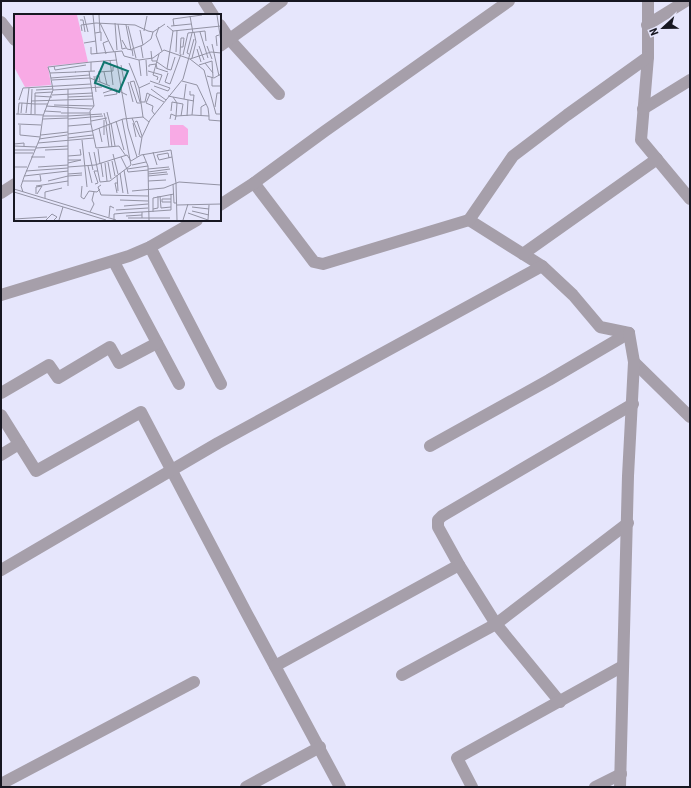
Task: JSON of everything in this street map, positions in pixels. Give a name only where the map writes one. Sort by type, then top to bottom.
[{"type":"street","points":[[204,1],[212,14]]},
{"type":"street","points":[[225,43],[282,1]]},
{"type":"street","points":[[221,204],[254,184],[332,126],[509,1]]},
{"type":"street","points":[[648,1],[648,57],[641,140],[690,199]]},
{"type":"street","points":[[647,25],[686,1]]},
{"type":"street","points":[[1,22],[14,39]]},
{"type":"street","points":[[221,29],[225,43],[278,94]]},
{"type":"street","points":[[254,184],[308,256],[314,262],[323,264],[469,220],[513,156],[648,57]]},
{"type":"street","points":[[643,109],[690,80]]},
{"type":"street","points":[[523,254],[657,159]]},
{"type":"street","points":[[1,193],[14,185]]},
{"type":"street","points":[[469,220],[542,266],[573,295],[600,327],[629,333]]},
{"type":"street","points":[[1,295],[114,262],[150,247],[195,221]]},
{"type":"street","points":[[150,247],[221,384]]},
{"type":"street","points":[[114,262],[179,384]]},
{"type":"street","points":[[1,570],[172,470],[542,266]]},
{"type":"street","points":[[620,787],[628,523],[628,476],[633,404],[634,362],[629,333]]},
{"type":"street","points":[[430,446],[549,380],[629,333]]},
{"type":"street","points":[[1,393],[49,365],[58,378],[110,347],[119,363],[157,343]]},
{"type":"street","points":[[634,362],[690,417]]},
{"type":"street","points":[[560,702],[496,624],[459,565],[438,527],[438,520],[442,516],[633,404]]},
{"type":"street","points":[[1,415],[36,471],[141,412],[340,787]]},
{"type":"street","points":[[1,455],[19,444]]},
{"type":"street","points":[[402,675],[496,624],[628,523]]},
{"type":"street","points":[[275,666],[459,565]]},
{"type":"street","points":[[472,787],[457,758],[624,666]]},
{"type":"street","points":[[1,784],[194,682]]},
{"type":"street","points":[[246,787],[320,747]]},
{"type":"street","points":[[595,787],[620,774]]}]
